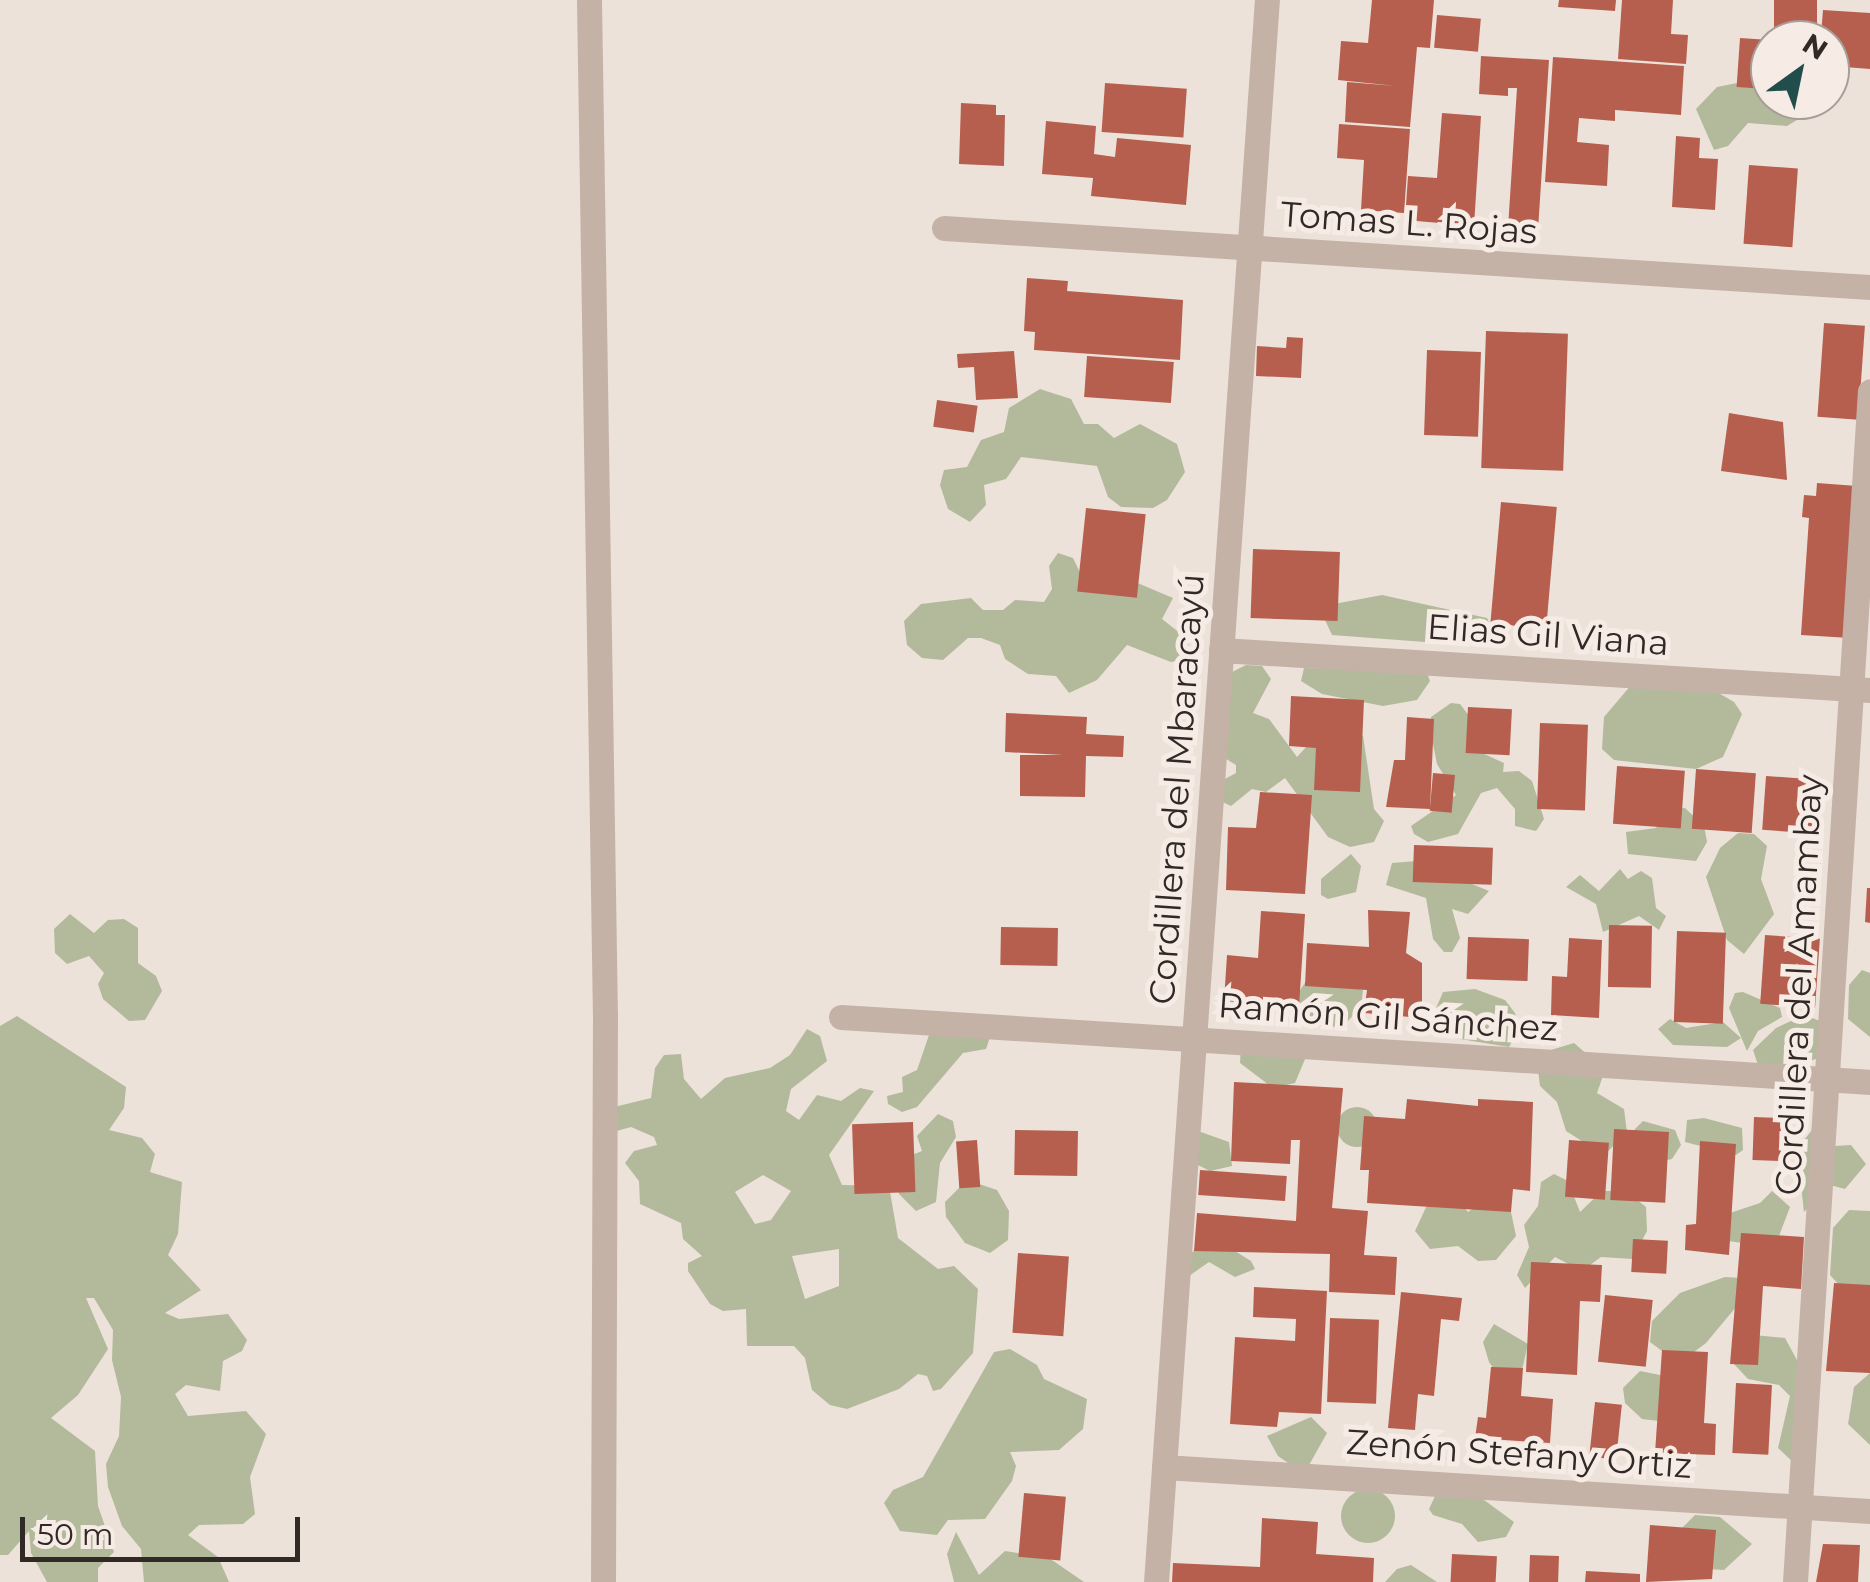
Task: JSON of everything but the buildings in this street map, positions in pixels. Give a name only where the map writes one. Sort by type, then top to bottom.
[{"type":"street","points":[[589,0],[605,1014],[603,1582]]},
{"type":"street","name":"Cordillera del Mbaracayú","points":[[1156,1582],[1267,0]]},
{"type":"street","name":"Tomas L. Rojas","points":[[944,228],[1870,286]]},
{"type":"street","name":"Cordillera del Amambay","points":[[1795,1582],[1861,690],[1870,391]]},
{"type":"street","name":"Elias Gil Viana","points":[[1222,650],[1861,690]]},
{"type":"street","name":"Ramón Gil Sánchez","points":[[841,1017],[1870,1082]]},
{"type":"street","name":"Zenón Stefany Ortiz","points":[[1164,1467],[1870,1512]]},
{"type":"green space","points":[[1750,80],[1750,120],[1797,120],[1787,126],[1748,123],[1728,146],[1714,150],[1696,109],[1717,87]]},
{"type":"green space","points":[[1040,389],[1071,399],[1084,424],[1098,424],[1114,438],[1140,424],[1177,444],[1185,472],[1167,500],[1153,508],[1121,507],[1108,497],[1097,466],[1021,457],[1006,479],[984,485],[986,505],[970,522],[948,509],[940,485],[944,470],[967,467],[981,440],[1004,432],[1009,408]]},
{"type":"green space","points":[[1058,553],[1073,558],[1087,587],[1135,582],[1173,598],[1162,619],[1189,640],[1186,659],[1171,662],[1127,645],[1097,680],[1069,693],[1056,676],[1028,674],[1005,659],[1000,645],[981,638],[968,638],[943,660],[922,658],[907,645],[904,621],[921,604],[971,598],[983,610],[1003,610],[1015,600],[1044,602],[1052,589],[1049,566]]},
{"type":"green space","points":[[1382,595],[1487,618],[1493,631],[1482,643],[1465,645],[1332,635],[1325,620],[1334,604]]},
{"type":"green space","points":[[1246,665],[1262,666],[1271,679],[1253,713],[1269,719],[1297,757],[1318,734],[1349,727],[1363,736],[1374,809],[1384,821],[1374,842],[1350,847],[1328,837],[1285,778],[1266,792],[1252,789],[1231,806],[1218,800],[1223,780],[1236,773],[1236,765],[1223,757],[1232,672]]},
{"type":"green space","points":[[1304,668],[1427,673],[1430,681],[1417,700],[1383,706],[1322,694],[1301,681]]},
{"type":"green space","points":[[1693,678],[1734,702],[1742,714],[1723,757],[1696,769],[1614,760],[1602,749],[1604,717],[1632,684]]},
{"type":"green space","points":[[1451,703],[1460,704],[1479,729],[1482,753],[1504,763],[1503,772],[1519,771],[1532,781],[1544,819],[1536,831],[1515,826],[1515,809],[1497,788],[1481,793],[1458,834],[1428,842],[1414,834],[1411,826],[1456,795],[1437,764],[1431,734],[1431,717]]},
{"type":"green space","points":[[1685,808],[1704,826],[1707,842],[1696,861],[1628,854],[1626,832],[1656,828],[1669,809]]},
{"type":"green space","points":[[1738,833],[1754,834],[1767,846],[1761,879],[1774,914],[1744,954],[1727,940],[1706,877],[1720,848]]},
{"type":"green space","points":[[1351,854],[1361,866],[1356,892],[1328,899],[1321,895],[1321,879]]},
{"type":"green space","points":[[1416,861],[1489,891],[1468,914],[1452,909],[1460,938],[1452,952],[1444,952],[1433,939],[1426,898],[1386,885],[1392,863]]},
{"type":"green space","points":[[1620,869],[1628,879],[1641,871],[1652,878],[1656,908],[1666,916],[1659,930],[1639,916],[1603,932],[1596,904],[1566,887],[1580,875],[1599,891]]},
{"type":"green space","points":[[70,914],[94,933],[108,920],[124,919],[138,928],[138,963],[156,976],[162,991],[145,1020],[129,1021],[103,999],[98,984],[104,973],[89,956],[67,964],[55,953],[54,929]]},
{"type":"green space","points":[[1862,970],[1870,973],[1870,1037],[1848,1019],[1849,985]]},
{"type":"green space","points":[[1310,975],[1363,990],[1361,1007],[1345,1024],[1324,1029],[1303,1018],[1297,995]]},
{"type":"green space","points":[[1475,989],[1505,1000],[1515,1013],[1519,1029],[1509,1047],[1454,1038],[1431,1020],[1443,992]]},
{"type":"green space","points":[[1743,992],[1780,1008],[1782,1017],[1758,1031],[1747,1051],[1729,1008],[1735,993]]},
{"type":"green space","points":[[1804,1015],[1820,1021],[1818,1058],[1789,1069],[1758,1065],[1753,1050],[1776,1028]]},
{"type":"green space","points":[[17,1016],[126,1087],[124,1108],[109,1130],[142,1138],[155,1154],[150,1172],[182,1182],[178,1234],[168,1255],[201,1290],[165,1313],[179,1319],[228,1314],[247,1340],[242,1351],[223,1361],[220,1391],[186,1385],[175,1394],[188,1416],[246,1411],[266,1434],[250,1477],[255,1514],[243,1524],[199,1525],[188,1535],[218,1557],[229,1582],[144,1582],[141,1549],[122,1526],[108,1487],[106,1464],[119,1436],[121,1397],[112,1360],[113,1330],[94,1298],[86,1298],[108,1349],[78,1395],[51,1418],[95,1451],[98,1506],[114,1552],[98,1568],[98,1582],[47,1582],[31,1553],[29,1531],[8,1555],[0,1555],[0,1026]]},
{"type":"green space","points":[[1670,1019],[1686,1028],[1723,1022],[1741,1038],[1727,1047],[1673,1045],[1658,1029]]},
{"type":"green space","points":[[807,1029],[820,1036],[827,1061],[791,1089],[786,1111],[799,1120],[817,1095],[841,1101],[860,1088],[874,1091],[829,1155],[842,1185],[889,1186],[898,1238],[938,1269],[954,1266],[978,1289],[973,1353],[941,1389],[933,1391],[927,1376],[918,1374],[899,1389],[847,1409],[830,1405],[812,1390],[805,1358],[794,1346],[747,1346],[746,1309],[723,1311],[710,1304],[688,1271],[688,1263],[702,1256],[683,1239],[681,1223],[640,1204],[639,1181],[625,1163],[634,1151],[657,1145],[654,1137],[631,1127],[606,1134],[606,1109],[651,1098],[655,1068],[664,1055],[681,1054],[684,1079],[701,1099],[725,1078],[770,1068],[790,1055]],"holes":[[[763,1175],[791,1191],[771,1220],[755,1224],[735,1192]],[[839,1249],[839,1286],[805,1299],[792,1256]]]},
{"type":"green space","points":[[991,1034],[986,1049],[963,1053],[917,1107],[902,1112],[888,1104],[887,1096],[903,1092],[902,1077],[917,1070],[929,1035]]},
{"type":"green space","points":[[1574,1043],[1605,1070],[1597,1093],[1624,1109],[1627,1133],[1604,1155],[1566,1131],[1557,1102],[1540,1086],[1538,1070],[1551,1050]]},
{"type":"green space","points":[[1241,1047],[1308,1052],[1295,1083],[1273,1088],[1240,1063]]},
{"type":"green space","points":[[1357,1107],[1371,1113],[1377,1127],[1371,1141],[1357,1147],[1343,1141],[1337,1127],[1343,1113]]},
{"type":"green space","points":[[938,1114],[953,1121],[956,1137],[940,1163],[936,1202],[916,1211],[899,1194],[896,1178],[907,1157],[922,1151],[917,1136]]},
{"type":"green space","points":[[1704,1118],[1742,1128],[1743,1150],[1736,1155],[1685,1142],[1687,1120]]},
{"type":"green space","points":[[1643,1121],[1675,1130],[1681,1145],[1672,1159],[1662,1161],[1632,1132]]},
{"type":"green space","points":[[1812,1130],[1835,1146],[1851,1145],[1866,1164],[1845,1189],[1830,1185],[1804,1212],[1797,1149]]},
{"type":"green space","points":[[1198,1131],[1229,1142],[1232,1166],[1210,1171],[1196,1164]]},
{"type":"green space","points":[[1554,1174],[1568,1181],[1580,1212],[1602,1191],[1626,1191],[1646,1207],[1647,1231],[1632,1259],[1601,1257],[1582,1271],[1555,1257],[1525,1288],[1517,1275],[1529,1247],[1524,1225],[1538,1206],[1541,1182]]},
{"type":"green space","points":[[967,1180],[997,1190],[1009,1211],[1008,1240],[990,1253],[965,1243],[946,1217],[945,1202]]},
{"type":"green space","points":[[1772,1191],[1790,1207],[1779,1236],[1750,1244],[1728,1241],[1730,1213],[1760,1203]]},
{"type":"green space","points":[[1428,1203],[1463,1206],[1468,1212],[1481,1203],[1511,1212],[1516,1236],[1496,1260],[1478,1261],[1458,1246],[1430,1249],[1415,1231]]},
{"type":"green space","points":[[1849,1210],[1870,1211],[1870,1287],[1840,1286],[1830,1275],[1833,1228]]},
{"type":"green space","points":[[1217,1240],[1251,1261],[1255,1269],[1235,1277],[1209,1262],[1189,1276],[1190,1253]]},
{"type":"green space","points":[[1725,1277],[1742,1278],[1736,1307],[1706,1343],[1694,1352],[1662,1351],[1650,1342],[1652,1321],[1680,1293]]},
{"type":"green space","points":[[1494,1324],[1528,1344],[1522,1370],[1494,1369],[1489,1362],[1483,1342]]},
{"type":"green space","points":[[1753,1335],[1785,1338],[1817,1397],[1794,1463],[1778,1448],[1790,1396],[1779,1385],[1748,1379],[1733,1363]]},
{"type":"green space","points":[[1010,1349],[1037,1365],[1044,1379],[1087,1399],[1083,1429],[1059,1450],[1010,1452],[1016,1466],[1012,1481],[985,1519],[948,1520],[937,1535],[900,1531],[884,1503],[893,1490],[923,1477],[994,1352]]},
{"type":"green space","points":[[1640,1371],[1665,1376],[1659,1421],[1642,1419],[1625,1403],[1623,1388]]},
{"type":"green space","points":[[1870,1373],[1870,1445],[1848,1424],[1854,1387]]},
{"type":"green space","points":[[1311,1417],[1327,1433],[1304,1474],[1278,1456],[1267,1436]]},
{"type":"green space","points":[[1368,1489],[1387,1497],[1395,1516],[1387,1535],[1368,1543],[1349,1535],[1341,1516],[1349,1497]]},
{"type":"green space","points":[[1436,1494],[1476,1494],[1514,1522],[1506,1537],[1478,1542],[1462,1524],[1433,1515],[1429,1509]]},
{"type":"green space","points":[[1695,1515],[1720,1517],[1752,1544],[1724,1570],[1708,1569],[1678,1532]]},
{"type":"green space","points":[[956,1532],[979,1575],[1005,1551],[1049,1558],[1084,1582],[954,1582],[947,1554]]},
{"type":"green space","points":[[1411,1565],[1437,1582],[1385,1582],[1397,1569]]}]
